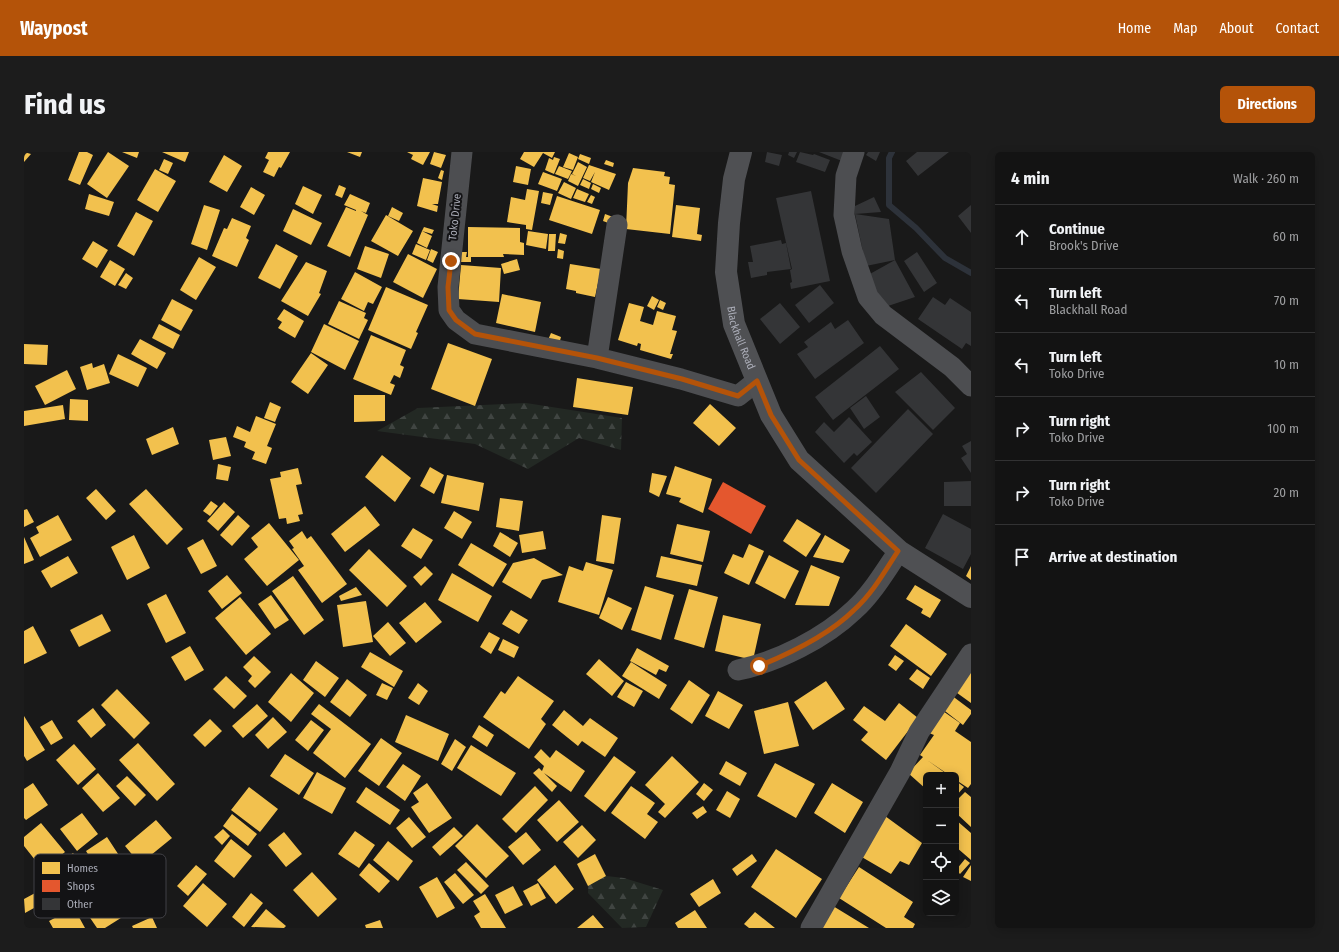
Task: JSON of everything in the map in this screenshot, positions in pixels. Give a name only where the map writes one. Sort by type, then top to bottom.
[{"type":"main road","name":"Blackhall Road","points":[[741,152],[734,179],[729,223],[726,272],[734,324],[771,415],[799,460],[898,551],[971,597]]},
{"type":"street","name":"Toko Drive","points":[[462,152],[448,287],[449,310],[456,320],[475,334],[597,358],[682,379],[738,396],[757,381]]},
{"type":"street","points":[[854,152],[846,176],[844,215],[852,251],[868,297],[883,315],[952,367],[971,386]]},
{"type":"street","points":[[597,358],[617,225]]},
{"type":"street","points":[[738,670],[759,666],[790,654],[828,630],[854,610],[898,551]]},
{"type":"street","points":[[811,928],[900,772],[919,732],[971,654]]},
{"type":"green space","points":[[526,403],[622,418],[621,450],[579,438],[528,469],[475,444],[377,431],[418,408]]},
{"type":"green space","points":[[589,874],[624,878],[663,890],[646,927],[622,928],[588,893]]},
{"type":"building: Homes","points":[[24,152],[31,154],[24,162]]},
{"type":"building: Homes","points":[[79,152],[87,152],[93,155],[80,185],[68,180]]},
{"type":"building: Homes","points":[[108,152],[129,166],[107,198],[87,184]]},
{"type":"building: Homes","points":[[122,152],[139,152],[137,158]]},
{"type":"building: Homes","points":[[162,152],[189,152],[185,162]]},
{"type":"building: Homes","points":[[268,152],[290,152],[274,177],[263,172],[269,160],[265,158]]},
{"type":"building: Homes","points":[[347,152],[362,152],[360,157]]},
{"type":"building: Homes","points":[[407,152],[430,152],[423,165],[411,159],[413,155]]},
{"type":"building: Homes","points":[[434,152],[446,155],[441,168],[430,164]]},
{"type":"building: Homes","points":[[524,152],[555,152],[552,158],[543,153],[534,167],[520,159]]},
{"type":"building: Homes","points":[[569,153],[578,157],[573,170],[563,167]]},
{"type":"building: Homes","points":[[580,154],[591,158],[589,164],[578,159]]},
{"type":"building: Homes","points":[[224,155],[242,166],[227,192],[209,182]]},
{"type":"building: Homes","points":[[554,157],[560,159],[554,174],[545,170],[549,158],[553,160]]},
{"type":"building: Homes","points":[[164,159],[173,163],[168,174],[159,170]]},
{"type":"building: Homes","points":[[606,160],[614,163],[613,167],[604,164]]},
{"type":"building: Homes","points":[[578,162],[587,167],[578,186],[568,181],[571,174],[576,176],[572,174]]},
{"type":"building: Homes","points":[[589,165],[616,174],[609,190],[591,182],[595,172],[590,181],[583,178]]},
{"type":"building: Homes","points":[[516,166],[531,169],[528,185],[513,182]]},
{"type":"building: Homes","points":[[559,166],[572,171],[568,179],[555,174]]},
{"type":"building: Homes","points":[[633,168],[665,172],[664,176],[670,177],[669,184],[675,185],[670,234],[626,229],[628,183]]},
{"type":"building: Homes","points":[[155,169],[176,181],[158,212],[137,200]]},
{"type":"building: Homes","points":[[441,170],[444,171],[442,180],[438,178]]},
{"type":"building: Homes","points":[[543,172],[562,179],[557,191],[538,184]]},
{"type":"building: Homes","points":[[423,178],[442,182],[438,204],[432,204],[438,206],[437,212],[417,206]]},
{"type":"building: Homes","points":[[583,179],[591,183],[589,189],[580,185]]},
{"type":"building: Homes","points":[[564,182],[576,188],[571,199],[558,193]]},
{"type":"building: Homes","points":[[593,184],[601,188],[599,193],[591,189]]},
{"type":"building: Homes","points":[[339,185],[346,188],[342,198],[335,195]]},
{"type":"building: Homes","points":[[303,186],[322,195],[313,214],[295,204]]},
{"type":"building: Homes","points":[[251,187],[265,195],[254,215],[240,207]]},
{"type":"building: Homes","points":[[527,189],[539,191],[532,230],[526,229],[526,225],[507,222],[511,197],[525,200]]},
{"type":"building: Homes","points":[[577,189],[589,194],[585,202],[573,198]]},
{"type":"building: Homes","points":[[543,192],[553,194],[550,205],[541,203]]},
{"type":"building: Homes","points":[[89,194],[114,202],[109,216],[85,209]]},
{"type":"building: Homes","points":[[350,194],[370,203],[366,213],[361,211],[368,215],[350,257],[327,246],[346,207],[356,211],[344,205]]},
{"type":"building: Homes","points":[[591,195],[595,197],[592,204],[587,202]]},
{"type":"building: Homes","points":[[557,196],[600,210],[592,234],[549,220]]},
{"type":"building: Homes","points":[[204,205],[220,210],[207,250],[191,244]]},
{"type":"building: Homes","points":[[676,205],[700,208],[697,234],[702,235],[701,241],[672,237]]},
{"type":"building: Homes","points":[[392,207],[403,213],[399,221],[388,216]]},
{"type":"building: Homes","points":[[293,209],[322,223],[311,245],[283,231]]},
{"type":"building: Homes","points":[[136,212],[153,221],[134,256],[117,246]]},
{"type":"building: Homes","points":[[605,214],[613,217],[611,224],[603,221]]},
{"type":"building: Homes","points":[[386,215],[413,231],[398,256],[371,241]]},
{"type":"building: Homes","points":[[232,218],[251,226],[246,238],[249,240],[237,267],[212,256],[224,228],[227,229]]},
{"type":"building: Homes","points":[[424,227],[434,230],[432,234],[422,231]]},
{"type":"building: Homes","points":[[468,227],[520,228],[520,242],[524,243],[524,255],[503,254],[504,257],[468,257]]},
{"type":"building: Homes","points":[[422,231],[432,236],[427,248],[417,243]]},
{"type":"building: Homes","points":[[528,231],[548,234],[546,249],[526,245]]},
{"type":"building: Homes","points":[[560,233],[567,235],[565,244],[558,243]]},
{"type":"building: Homes","points":[[549,234],[556,234],[555,251],[548,251]]},
{"type":"building: Homes","points":[[93,241],[108,250],[97,268],[82,259]]},
{"type":"building: Homes","points":[[276,244],[298,256],[280,289],[258,278]]},
{"type":"building: Homes","points":[[416,244],[430,250],[426,260],[412,254]]},
{"type":"building: Homes","points":[[365,246],[389,254],[381,278],[357,269]]},
{"type":"building: Homes","points":[[431,249],[438,252],[433,263],[427,260]]},
{"type":"building: Homes","points":[[558,249],[564,251],[563,259],[557,258]]},
{"type":"building: Homes","points":[[460,252],[467,252],[466,257],[471,257],[471,262],[460,262]]},
{"type":"building: Homes","points":[[408,254],[437,269],[423,298],[393,282]]},
{"type":"building: Homes","points":[[199,257],[216,267],[196,300],[180,290]]},
{"type":"building: Homes","points":[[517,259],[520,270],[504,274],[501,264]]},
{"type":"building: Homes","points":[[110,260],[125,269],[115,286],[100,277]]},
{"type":"building: Homes","points":[[306,262],[327,271],[319,293],[321,294],[308,316],[281,301]]},
{"type":"building: Homes","points":[[570,264],[601,269],[595,297],[566,289]]},
{"type":"building: Homes","points":[[461,265],[501,268],[499,302],[458,299]]},
{"type":"building: Homes","points":[[355,272],[382,287],[373,304],[368,302],[364,311],[341,299]]},
{"type":"building: Homes","points":[[126,273],[133,278],[126,289],[118,285]]},
{"type":"building: Homes","points":[[386,287],[428,305],[416,332],[418,333],[411,349],[368,330]]},
{"type":"building: Homes","points":[[502,294],[541,302],[535,332],[496,323]]},
{"type":"building: Homes","points":[[652,296],[659,300],[654,310],[647,306]]},
{"type":"building: Homes","points":[[172,299],[193,310],[181,331],[161,320]]},
{"type":"building: Homes","points":[[660,300],[666,303],[663,310],[657,307]]},
{"type":"building: Homes","points":[[339,301],[366,313],[364,318],[368,320],[359,339],[328,324]]},
{"type":"building: Homes","points":[[629,303],[644,307],[640,321],[653,325],[657,311],[676,316],[672,330],[677,331],[670,354],[673,354],[671,359],[640,350],[641,344],[638,343],[637,346],[618,340]]},
{"type":"building: Homes","points":[[284,309],[304,321],[295,338],[278,328],[282,322],[277,319]]},
{"type":"building: Homes","points":[[159,324],[180,335],[173,349],[152,338]]},
{"type":"building: Homes","points":[[324,324],[359,341],[345,370],[311,352]]},
{"type":"building: Homes","points":[[551,333],[561,337],[559,344],[548,340]]},
{"type":"building: Homes","points":[[371,335],[406,350],[400,365],[404,367],[400,378],[394,375],[390,383],[395,385],[391,395],[353,379]]},
{"type":"building: Homes","points":[[140,339],[166,353],[157,369],[131,354]]},
{"type":"building: Homes","points":[[448,343],[492,359],[475,406],[431,389]]},
{"type":"building: Homes","points":[[24,344],[48,345],[47,365],[24,364]]},
{"type":"building: Homes","points":[[311,353],[328,365],[308,394],[291,382]]},
{"type":"building: Homes","points":[[118,354],[147,368],[138,387],[109,374]]},
{"type":"building: Homes","points":[[92,363],[93,368],[104,364],[110,383],[87,390],[80,367]]},
{"type":"building: Homes","points":[[67,370],[76,389],[45,405],[35,386]]},
{"type":"building: Homes","points":[[577,378],[633,387],[628,415],[573,407]]},
{"type":"building: Homes","points":[[354,395],[385,395],[385,421],[354,422]]},
{"type":"building: Homes","points":[[70,399],[88,400],[88,421],[69,420]]},
{"type":"building: Homes","points":[[270,402],[281,407],[275,422],[264,418]]},
{"type":"building: Homes","points":[[710,404],[736,428],[719,446],[693,423]]},
{"type":"building: Homes","points":[[63,405],[65,419],[24,426],[24,411]]},
{"type":"building: Homes","points":[[256,416],[276,424],[267,446],[272,448],[266,464],[252,459],[255,452],[244,447],[246,442],[233,437],[237,426],[250,432]]},
{"type":"building: Homes","points":[[173,427],[179,444],[152,455],[146,439]]},
{"type":"building: Homes","points":[[226,437],[231,456],[213,460],[209,440]]},
{"type":"building: Homes","points":[[382,455],[411,478],[395,502],[365,477]]},
{"type":"building: Homes","points":[[218,464],[231,467],[228,481],[216,479]]},
{"type":"building: Homes","points":[[675,466],[712,479],[703,513],[679,502],[681,498],[666,494]]},
{"type":"building: Homes","points":[[430,467],[444,475],[434,494],[420,486]]},
{"type":"building: Homes","points":[[298,468],[302,484],[296,485],[303,514],[298,515],[300,521],[287,524],[286,518],[279,519],[270,479],[281,477],[280,472]]},
{"type":"building: Homes","points":[[652,473],[667,476],[659,497],[649,492]]},
{"type":"building: Homes","points":[[447,475],[484,483],[479,511],[441,503]]},
{"type":"building: Homes","points":[[96,489],[116,511],[106,520],[86,498]]},
{"type":"building: Homes","points":[[146,489],[183,529],[167,545],[129,504]]},
{"type":"building: Homes","points":[[500,498],[523,501],[519,531],[496,527]]},
{"type":"building: Homes","points":[[211,501],[218,506],[210,516],[203,511]]},
{"type":"building: Homes","points":[[224,502],[235,512],[218,531],[207,521]]},
{"type":"building: Homes","points":[[365,506],[380,525],[345,552],[331,534]]},
{"type":"building: Homes","points":[[27,509],[34,522],[24,527],[24,510]]},
{"type":"building: Homes","points":[[454,511],[472,522],[462,539],[444,528]]},
{"type":"building: Homes","points":[[58,515],[72,540],[40,557],[30,538],[39,533],[36,527]]},
{"type":"building: Homes","points":[[238,515],[250,526],[232,546],[220,535]]},
{"type":"building: Homes","points":[[602,515],[621,518],[614,564],[596,561]]},
{"type":"building: Homes","points":[[797,519],[821,534],[806,557],[783,541]]},
{"type":"building: Homes","points":[[269,523],[299,560],[267,586],[244,559],[258,547],[251,538]]},
{"type":"building: Homes","points":[[677,524],[710,531],[703,562],[670,554]]},
{"type":"building: Homes","points":[[413,528],[433,540],[421,559],[401,546]]},
{"type":"building: Homes","points":[[302,531],[307,539],[311,536],[347,584],[322,603],[298,570],[304,566],[292,549],[294,548],[289,541]]},
{"type":"building: Homes","points":[[543,531],[546,549],[522,553],[519,535]]},
{"type":"building: Homes","points":[[500,532],[518,543],[510,557],[493,546]]},
{"type":"building: Homes","points":[[134,535],[150,568],[127,580],[111,547]]},
{"type":"building: Homes","points":[[825,535],[850,550],[843,563],[813,557]]},
{"type":"building: Homes","points":[[24,537],[34,560],[24,564]]},
{"type":"building: Homes","points":[[203,539],[217,566],[201,574],[187,548]]},
{"type":"building: Homes","points":[[471,543],[507,564],[493,587],[458,565]]},
{"type":"building: Homes","points":[[749,544],[764,551],[749,585],[724,573],[733,554],[743,558]]},
{"type":"building: Homes","points":[[369,549],[407,586],[387,607],[349,570]]},
{"type":"building: Homes","points":[[769,555],[799,571],[785,599],[755,583]]},
{"type":"building: Homes","points":[[68,556],[78,573],[51,588],[41,571]]},
{"type":"building: Homes","points":[[661,556],[702,565],[697,586],[656,577]]},
{"type":"building: Homes","points":[[534,558],[563,575],[542,580],[531,599],[502,582],[513,563]]},
{"type":"building: Homes","points":[[586,562],[613,570],[599,615],[558,602],[569,566],[583,571]]},
{"type":"building: Homes","points":[[811,565],[840,577],[829,606],[795,605]]},
{"type":"building: Homes","points":[[425,566],[433,574],[421,586],[413,577]]},
{"type":"building: Homes","points":[[971,566],[971,580],[966,576]]},
{"type":"building: Homes","points":[[452,573],[492,596],[478,622],[438,600]]},
{"type":"building: Homes","points":[[227,575],[242,593],[222,609],[208,591]]},
{"type":"building: Homes","points":[[293,576],[324,620],[304,635],[272,591]]},
{"type":"building: Homes","points":[[915,585],[941,600],[930,618],[921,613],[923,609],[906,599]]},
{"type":"building: Homes","points":[[645,586],[674,595],[661,640],[631,630]]},
{"type":"building: Homes","points":[[356,587],[362,595],[341,601],[339,596]]},
{"type":"building: Homes","points":[[689,589],[718,597],[704,648],[674,639]]},
{"type":"building: Homes","points":[[166,594],[186,633],[166,643],[147,604]]},
{"type":"building: Homes","points":[[271,595],[289,620],[275,629],[258,604]]},
{"type":"building: Homes","points":[[240,597],[271,634],[246,655],[215,618]]},
{"type":"building: Homes","points":[[608,597],[632,608],[622,630],[599,618]]},
{"type":"building: Homes","points":[[366,601],[373,642],[343,647],[337,605]]},
{"type":"building: Homes","points":[[425,602],[442,622],[416,643],[399,623]]},
{"type":"building: Homes","points":[[511,610],[528,620],[519,634],[502,624]]},
{"type":"building: Homes","points":[[102,614],[111,631],[79,647],[70,630]]},
{"type":"building: Homes","points":[[723,615],[761,624],[753,660],[715,651]]},
{"type":"building: Homes","points":[[388,622],[406,643],[390,656],[373,636]]},
{"type":"building: Homes","points":[[906,624],[947,654],[931,676],[890,646]]},
{"type":"building: Homes","points":[[33,626],[47,653],[24,664],[24,631]]},
{"type":"building: Homes","points":[[489,632],[500,638],[491,654],[480,647]]},
{"type":"building: Homes","points":[[503,639],[519,647],[514,658],[498,650]]},
{"type":"building: Homes","points":[[190,646],[204,670],[185,681],[171,657]]},
{"type":"building: Homes","points":[[637,648],[669,666],[666,672],[659,669],[656,675],[630,661]]},
{"type":"building: Homes","points":[[370,652],[403,671],[394,687],[361,667]]},
{"type":"building: Homes","points":[[895,655],[904,661],[896,671],[888,665]]},
{"type":"building: Homes","points":[[254,656],[271,672],[255,688],[248,681],[252,676],[243,667]]},
{"type":"building: Homes","points":[[599,659],[624,681],[612,696],[586,674]]},
{"type":"building: Homes","points":[[316,661],[339,678],[325,697],[303,680]]},
{"type":"building: Homes","points":[[631,662],[667,685],[659,699],[622,676]]},
{"type":"building: Homes","points":[[971,667],[971,703],[953,690]]},
{"type":"building: Homes","points":[[917,669],[930,678],[923,689],[909,679]]},
{"type":"building: Homes","points":[[291,673],[314,693],[291,722],[268,702]]},
{"type":"building: Homes","points":[[226,676],[247,696],[234,709],[213,689]]},
{"type":"building: Homes","points":[[518,676],[554,701],[541,719],[546,724],[529,749],[483,717],[501,691],[505,694]]},
{"type":"building: Homes","points":[[347,679],[367,695],[350,717],[330,702]]},
{"type":"building: Homes","points":[[689,680],[710,695],[692,724],[670,709]]},
{"type":"building: Homes","points":[[826,681],[845,709],[813,730],[794,702]]},
{"type":"building: Homes","points":[[626,682],[643,691],[634,707],[617,697]]},
{"type":"building: Homes","points":[[382,683],[393,688],[387,700],[376,695]]},
{"type":"building: Homes","points":[[418,683],[428,691],[419,705],[408,698]]},
{"type":"building: Homes","points":[[117,689],[150,723],[134,739],[101,705]]},
{"type":"building: Homes","points":[[718,691],[743,705],[729,729],[705,716]]},
{"type":"building: Homes","points":[[951,695],[971,710],[971,714],[963,725],[941,708]]},
{"type":"building: Homes","points":[[788,702],[799,746],[764,754],[754,711]]},
{"type":"building: Homes","points":[[899,703],[918,718],[886,760],[861,740],[868,732],[853,720],[864,706],[885,721]]},
{"type":"building: Homes","points":[[257,704],[268,716],[243,738],[232,726]]},
{"type":"building: Homes","points":[[319,704],[371,744],[345,778],[313,753],[331,729],[311,714]]},
{"type":"building: Homes","points":[[93,708],[106,725],[91,738],[77,721]]},
{"type":"building: Homes","points":[[940,709],[960,723],[955,731],[971,742],[971,784],[968,788],[959,782],[959,772],[945,772],[927,760],[944,772],[923,772],[923,786],[908,773],[923,757],[920,755],[934,735],[924,731]]},
{"type":"building: Homes","points":[[564,710],[583,726],[590,718],[618,738],[605,757],[582,741],[578,746],[552,725]]},
{"type":"building: Homes","points":[[406,715],[449,734],[438,761],[395,742]]},
{"type":"building: Homes","points":[[24,716],[45,750],[27,761],[24,756]]},
{"type":"building: Homes","points":[[273,717],[287,732],[268,749],[255,735]]},
{"type":"building: Homes","points":[[210,719],[222,731],[205,747],[193,735]]},
{"type":"building: Homes","points":[[52,720],[63,738],[51,745],[40,727]]},
{"type":"building: Homes","points":[[311,720],[324,730],[308,751],[295,740]]},
{"type":"building: Homes","points":[[479,725],[494,735],[487,747],[472,737]]},
{"type":"building: Homes","points":[[381,738],[402,753],[379,786],[358,771]]},
{"type":"building: Homes","points":[[455,739],[466,747],[452,771],[441,764]]},
{"type":"building: Homes","points":[[138,743],[175,784],[157,801],[119,760]]},
{"type":"building: Homes","points":[[74,744],[96,769],[78,785],[56,760]]},
{"type":"building: Homes","points":[[471,745],[516,773],[501,796],[457,768]]},
{"type":"building: Homes","points":[[541,749],[550,758],[556,750],[585,771],[571,792],[544,773],[557,786],[552,792],[533,773],[539,768],[542,771],[544,766],[534,757]]},
{"type":"building: Homes","points":[[285,754],[314,773],[299,795],[270,776]]},
{"type":"building: Homes","points":[[614,756],[636,772],[605,812],[584,796]]},
{"type":"building: Homes","points":[[672,756],[699,782],[665,818],[658,812],[665,804],[645,785]]},
{"type":"building: Homes","points":[[726,761],[747,773],[740,786],[719,774]]},
{"type":"building: Homes","points":[[775,763],[815,784],[796,818],[757,796]]},
{"type":"building: Homes","points":[[403,764],[421,776],[405,801],[386,787]]},
{"type":"building: Homes","points":[[317,772],[346,788],[332,814],[303,798]]},
{"type":"building: Homes","points":[[98,773],[120,798],[103,812],[82,788]]},
{"type":"building: Homes","points":[[127,776],[146,795],[135,806],[116,786]]},
{"type":"building: Homes","points":[[33,783],[48,805],[26,820],[24,818],[24,789]]},
{"type":"building: Homes","points":[[427,783],[452,818],[429,833],[411,807],[419,802],[413,793]]},
{"type":"building: Homes","points":[[704,783],[713,790],[704,801],[696,794]]},
{"type":"building: Homes","points":[[832,783],[863,802],[845,833],[814,813]]},
{"type":"building: Homes","points":[[959,783],[964,787],[959,793]]},
{"type":"building: Homes","points":[[535,786],[548,800],[516,833],[502,819]]},
{"type":"building: Homes","points":[[631,786],[655,803],[647,814],[658,822],[645,839],[611,813]]},
{"type":"building: Homes","points":[[249,787],[278,809],[260,832],[231,810]]},
{"type":"building: Homes","points":[[366,787],[400,810],[390,825],[356,802]]},
{"type":"building: Homes","points":[[727,791],[740,799],[730,818],[716,810]]},
{"type":"building: Homes","points":[[965,792],[971,797],[971,827],[959,816],[959,798]]},
{"type":"building: Homes","points":[[559,800],[579,822],[557,842],[537,820]]},
{"type":"building: Homes","points":[[703,806],[707,812],[697,819],[692,813]]},
{"type":"building: Homes","points":[[82,813],[98,834],[77,851],[60,829]]},
{"type":"building: Homes","points":[[232,814],[257,834],[248,846],[223,826]]},
{"type":"building: Homes","points":[[885,816],[922,843],[909,865],[900,861],[891,874],[860,856]]},
{"type":"building: Homes","points":[[409,817],[426,837],[412,848],[396,828]]},
{"type":"building: Homes","points":[[156,820],[172,838],[152,854],[132,854],[125,846]]},
{"type":"building: Homes","points":[[41,823],[65,852],[63,854],[34,854],[34,859],[24,846],[24,837]]},
{"type":"building: Homes","points":[[959,823],[971,833],[971,860],[959,850]]},
{"type":"building: Homes","points":[[477,824],[509,856],[486,878],[455,846]]},
{"type":"building: Homes","points":[[582,825],[596,840],[578,858],[563,842]]},
{"type":"building: Homes","points":[[454,827],[463,836],[440,856],[432,847]]},
{"type":"building: Homes","points":[[223,829],[230,836],[222,845],[214,837]]},
{"type":"building: Homes","points":[[355,831],[375,845],[359,868],[338,854]]},
{"type":"building: Homes","points":[[284,832],[302,854],[286,867],[268,845]]},
{"type":"building: Homes","points":[[526,832],[541,850],[523,865],[508,847]]},
{"type":"building: Homes","points":[[107,837],[118,854],[88,854],[86,851]]},
{"type":"building: Homes","points":[[231,839],[252,856],[234,878],[214,861]]},
{"type":"building: Homes","points":[[388,841],[413,861],[398,881],[373,860]]},
{"type":"building: Homes","points":[[776,849],[822,879],[796,918],[751,887]]},
{"type":"building: Homes","points":[[595,854],[606,876],[588,886],[577,864]]},
{"type":"building: Homes","points":[[752,854],[757,861],[737,876],[732,869]]},
{"type":"building: Homes","points":[[965,859],[970,863],[960,874],[959,866]]},
{"type":"building: Homes","points":[[466,862],[489,886],[481,894],[457,870]]},
{"type":"building: Homes","points":[[369,863],[390,881],[379,893],[359,875]]},
{"type":"building: Homes","points":[[196,865],[207,874],[188,896],[177,886]]},
{"type":"building: Homes","points":[[555,865],[574,889],[556,904],[537,880]]},
{"type":"building: Homes","points":[[971,865],[971,881],[963,877]]},
{"type":"building: Homes","points":[[859,867],[913,902],[904,917],[915,924],[913,928],[886,928],[839,898]]},
{"type":"building: Homes","points":[[312,872],[337,899],[318,917],[293,890]]},
{"type":"building: Homes","points":[[455,873],[474,895],[463,904],[444,882]]},
{"type":"building: Homes","points":[[437,877],[455,908],[437,918],[419,887]]},
{"type":"building: Homes","points":[[713,879],[721,893],[699,907],[690,894]]},
{"type":"building: Homes","points":[[203,883],[227,904],[207,927],[183,906]]},
{"type":"building: Homes","points":[[538,883],[546,898],[531,906],[523,891]]},
{"type":"building: Homes","points":[[513,886],[523,905],[505,914],[495,895]]},
{"type":"building: Homes","points":[[251,893],[263,903],[244,927],[232,917]]},
{"type":"building: Homes","points":[[34,894],[34,908],[25,913],[24,899]]},
{"type":"building: Homes","points":[[485,894],[506,928],[481,928],[474,916],[480,912],[473,901]]},
{"type":"building: Homes","points":[[833,906],[869,928],[819,928]]},
{"type":"building: Homes","points":[[266,909],[286,926],[284,928],[251,927]]},
{"type":"building: Homes","points":[[695,910],[707,928],[678,928],[675,923]]},
{"type":"building: Homes","points":[[755,912],[775,928],[749,928],[744,924]]},
{"type":"building: Homes","points":[[593,915],[604,928],[577,928]]},
{"type":"building: Homes","points":[[55,918],[80,918],[85,928],[53,928],[49,921]]},
{"type":"building: Homes","points":[[90,918],[121,918],[105,928],[97,928]]},
{"type":"building: Homes","points":[[152,918],[157,928],[133,928],[132,926]]},
{"type":"building: Homes","points":[[380,920],[383,928],[366,928],[365,925]]},
{"type":"building: Shops","points":[[723,482],[766,506],[751,534],[708,509]]},
{"type":"building: Other","points":[[767,152],[782,155],[779,166],[765,162]]},
{"type":"building: Other","points":[[789,152],[797,152],[794,158],[788,155]]},
{"type":"building: Other","points":[[800,152],[814,154],[830,160],[825,172],[796,162]]},
{"type":"building: Other","points":[[819,152],[846,152],[842,161]]},
{"type":"building: Other","points":[[868,152],[880,152],[876,161],[866,155]]},
{"type":"building: Other","points":[[917,152],[949,152],[918,176],[906,161]]},
{"type":"building: Other","points":[[811,191],[830,281],[791,289],[790,283],[792,282],[790,270],[792,269],[776,198]]},
{"type":"building: Other","points":[[874,197],[881,212],[855,214],[855,206]]},
{"type":"building: Other","points":[[971,205],[971,233],[958,216]]},
{"type":"building: Other","points":[[855,214],[889,219],[895,260],[866,266]]},
{"type":"building: Other","points":[[781,240],[782,244],[786,243],[791,269],[767,272],[767,275],[751,278],[748,262],[753,262],[750,246]]},
{"type":"building: Other","points":[[917,252],[937,283],[924,292],[904,261]]},
{"type":"building: Other","points":[[895,260],[915,297],[885,307],[868,275]]},
{"type":"building: Other","points":[[820,285],[834,303],[809,323],[795,305]]},
{"type":"building: Other","points":[[933,297],[945,305],[950,298],[971,312],[971,346],[966,343],[962,349],[918,319]]},
{"type":"building: Other","points":[[780,303],[800,327],[780,344],[760,319]]},
{"type":"building: Other","points":[[848,320],[864,343],[815,379],[797,354],[808,347],[804,342],[831,322],[835,329]]},
{"type":"building: Other","points":[[880,346],[899,369],[833,420],[815,397]]},
{"type":"building: Other","points":[[921,372],[955,408],[933,430],[895,392]]},
{"type":"building: Other","points":[[866,396],[880,417],[864,429],[850,408]]},
{"type":"building: Other","points":[[908,409],[933,434],[876,493],[851,468]]},
{"type":"building: Other","points":[[849,417],[872,442],[857,456],[854,453],[844,463],[815,432],[824,422],[834,432]]},
{"type":"building: Other","points":[[971,441],[971,473],[961,458],[967,454],[962,446]]},
{"type":"building: Other","points":[[971,481],[971,506],[944,506],[944,482]]},
{"type":"building: Other","points":[[943,514],[971,529],[971,554],[963,569],[925,548]]},
{"type":"waterway","points":[[892,152],[889,158],[889,205],[916,228],[945,258],[971,273]]},
{"type":"route","points":[[451,261],[448,287],[449,310],[456,320],[475,334],[597,358],[682,379],[738,396],[757,381],[771,415],[799,460],[898,551],[872,589],[854,610],[828,630],[790,654],[759,666]]}]
